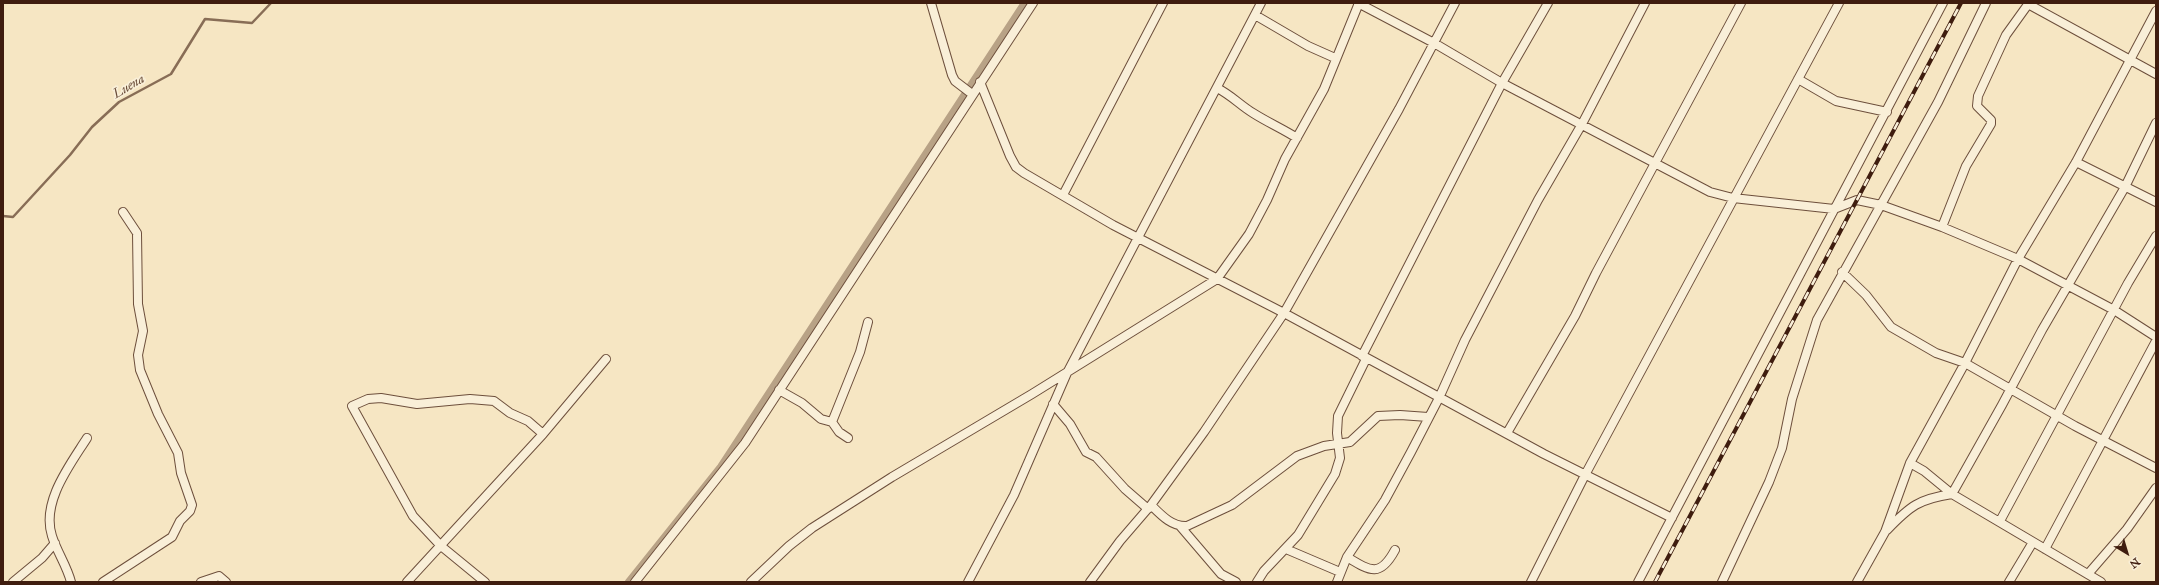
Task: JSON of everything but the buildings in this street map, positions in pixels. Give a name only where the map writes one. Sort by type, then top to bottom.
[{"type":"street","points":[[931,3],[952,75],[955,81],[972,94]]},
{"type":"street","points":[[635,582],[745,443],[972,94],[1033,3]]},
{"type":"street","points":[[1063,195],[1163,3]]},
{"type":"street","points":[[968,582],[1014,495],[1067,373],[1261,3]]},
{"type":"street","points":[[751,582],[789,546],[812,528],[892,477],[1067,373],[1218,279],[1249,234],[1297,138],[1324,89],[1335,58],[1359,3],[1434,43],[1502,83],[1710,192],[1733,198],[1834,209],[1857,200],[1881,205],[1942,227],[2018,259],[2068,284],[2114,310],[2156,337]]},
{"type":"street","points":[[1090,582],[1149,507],[1204,432],[1284,313],[1399,109],[1455,3]]},
{"type":"street","points":[[1257,582],[1264,571],[1286,548],[1309,519],[1335,474],[1340,458],[1337,433],[1338,416],[1364,357],[1502,83],[1548,3]]},
{"type":"street","points":[[1337,582],[1347,557],[1385,500],[1439,398],[1465,340],[1538,200],[1582,124],[1645,3]]},
{"type":"street","points":[[1507,433],[1575,316],[1596,273],[1656,164],[1741,3]]},
{"type":"street","points":[[1531,582],[1585,475],[1839,3]]},
{"type":"street","points":[[1638,582],[1944,3]]},
{"type":"street","points":[[1722,582],[1769,482],[1782,448],[1792,399],[1817,320],[1842,272],[1938,102],[1986,3]]},
{"type":"street","points":[[1942,227],[1953,195],[1966,166],[1991,124],[1991,120],[1977,106],[1978,96],[2006,35],[2029,4],[2156,74]]},
{"type":"street","points":[[1857,582],[1885,532],[1910,463],[1965,363],[2018,259],[2076,162],[2131,61],[2156,11]]},
{"type":"street","points":[[1255,15],[1308,46],[1335,58]]},
{"type":"street","points":[[1798,79],[1836,101],[1887,112]]},
{"type":"street","points":[[980,82],[1016,168],[1138,237],[1284,313],[1439,398],[1585,475],[1672,518]]},
{"type":"street","points":[[1217,88],[1231,95],[1241,105],[1255,115],[1297,138]]},
{"type":"street","points":[[1952,494],[2068,284],[2125,186],[2156,123]]},
{"type":"street","points":[[2076,162],[2156,202]]},
{"type":"street","points":[[103,582],[172,537],[180,521],[190,512],[192,505],[181,473],[178,453],[158,414],[140,370],[138,355],[143,332],[138,304],[137,233],[124,212]]},
{"type":"street","points":[[2000,521],[2056,415],[2156,236]]},
{"type":"street","points":[[1842,272],[1866,295],[1891,327],[1936,353],[1965,363],[2056,415],[2156,468]]},
{"type":"street","points":[[832,422],[860,352],[868,322]]},
{"type":"street","points":[[2045,549],[2156,342]]},
{"type":"street","points":[[407,582],[441,546],[487,493],[543,434],[606,359]]},
{"type":"street","points":[[779,390],[802,403],[821,419],[832,422],[839,432],[848,438]]},
{"type":"street","points":[[485,582],[441,546],[413,516],[352,406],[368,398],[381,398],[417,404],[470,399],[494,401],[510,413],[528,421],[543,434]]},
{"type":"street","points":[[1053,404],[1070,424],[1086,452],[1096,457],[1125,489],[1163,517],[1180,526],[1221,574],[1236,582]]},
{"type":"street","points":[[1180,526],[1199,521],[1232,505],[1297,456],[1324,446],[1339,445],[1350,442],[1378,416],[1408,415],[1428,417]]},
{"type":"street","points":[[71,582],[55,543],[50,521],[51,508],[58,488],[87,438]]},
{"type":"street","points":[[1910,463],[1924,471],[1952,494],[2101,582]]},
{"type":"street","points":[[2088,574],[2127,529],[2156,488]]},
{"type":"street","points":[[1885,532],[1905,511],[1918,503],[1930,497],[1952,494]]},
{"type":"street","points":[[2009,582],[2033,542]]},
{"type":"street","points":[[13,582],[42,558],[55,543]]},
{"type":"street","points":[[1286,548],[1340,572]]},
{"type":"street","points":[[1347,557],[1369,570],[1376,570],[1387,563],[1395,550]]},
{"type":"street","points":[[201,582],[219,576],[226,582]]},
{"type":"waterway","name":"Luena","points":[[3,216],[13,217],[70,155],[92,127],[119,102],[171,74],[205,19],[252,23],[271,3]]},
{"type":"waterway","points":[[629,582],[721,467],[1025,3]]},
{"type":"railway","points":[[1655,582],[1961,3]]}]
